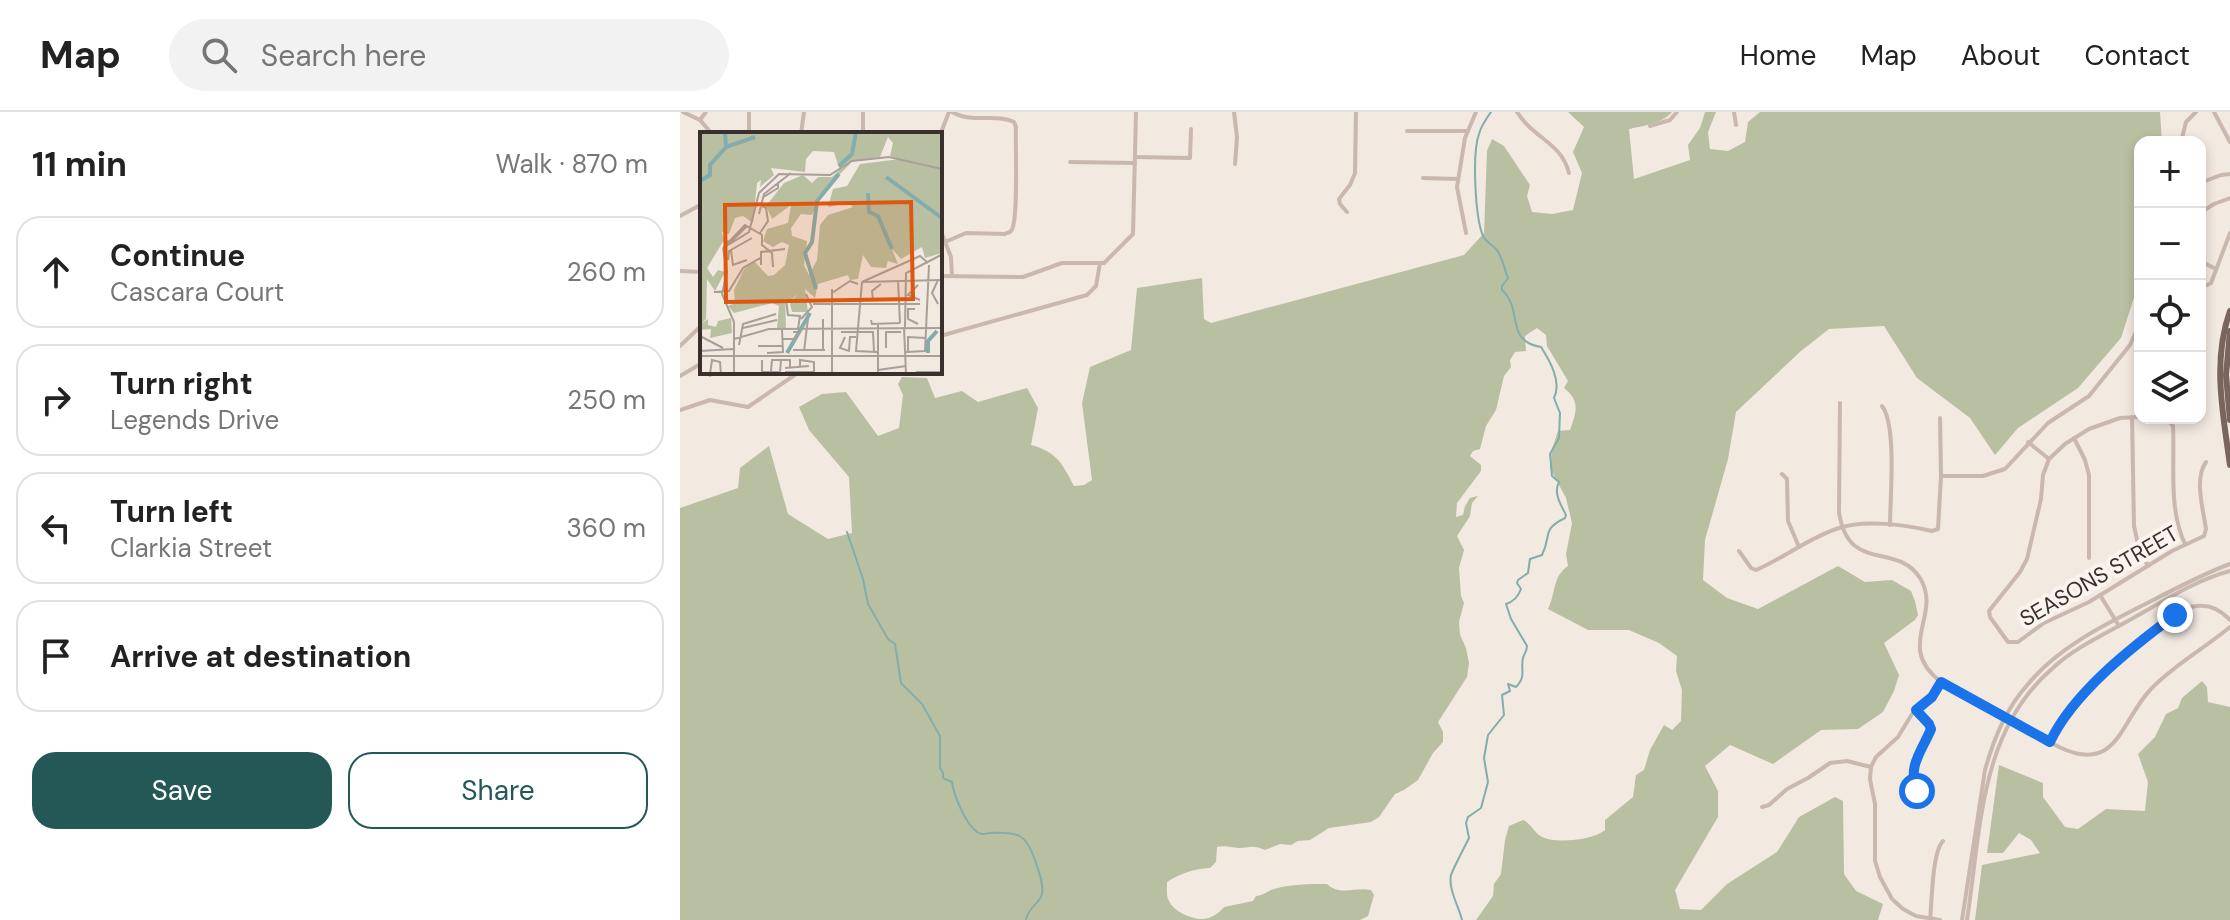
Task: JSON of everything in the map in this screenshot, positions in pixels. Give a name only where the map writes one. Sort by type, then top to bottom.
[{"type":"main road","points":[[2230,311],[2221,352],[2220,376],[2230,420]]},
{"type":"main road","points":[[2230,331],[2226,359],[2230,465]]},
{"type":"street","points":[[683,112],[700,120],[710,132]]},
{"type":"street","points":[[700,120],[706,112]]},
{"type":"street","points":[[801,132],[804,112]]},
{"type":"street","points":[[941,132],[951,112],[967,118],[1007,118],[1016,127],[1014,226],[1005,234],[966,233],[945,242]]},
{"type":"street","points":[[942,276],[1023,277],[1062,263],[1108,261],[1133,236],[1136,112]]},
{"type":"street","points":[[1234,112],[1237,137],[1235,164]]},
{"type":"street","points":[[1347,212],[1339,199],[1355,173],[1356,112]]},
{"type":"street","points":[[1466,233],[1457,187],[1468,131],[1476,112]]},
{"type":"street","points":[[1517,112],[1532,131],[1559,152],[1569,173]]},
{"type":"street","points":[[1650,126],[1670,120],[1677,112]]},
{"type":"street","points":[[1734,112],[1736,125]]},
{"type":"street","points":[[2182,136],[2186,122],[2196,112]]},
{"type":"street","points":[[2214,112],[2230,142]]},
{"type":"street","points":[[1070,162],[1190,158],[1191,129]]},
{"type":"street","points":[[1407,131],[1468,131]]},
{"type":"street","points":[[2206,180],[2230,174]]},
{"type":"street","points":[[1423,178],[1458,179]]},
{"type":"street","points":[[2206,209],[2230,198]]},
{"type":"street","points":[[680,216],[700,205]]},
{"type":"street","points":[[2207,285],[2211,283],[2230,233]]},
{"type":"street","points":[[942,234],[951,257],[952,276]]},
{"type":"street","points":[[942,335],[1087,295],[1096,286],[1100,263]]},
{"type":"street","points":[[2206,264],[2216,269]]},
{"type":"street","points":[[680,271],[700,272]]},
{"type":"street","points":[[680,346],[700,327]]},
{"type":"street","points":[[1941,476],[1983,476],[1998,473],[2011,464],[2028,442],[2058,415],[2093,392],[2134,336]]},
{"type":"street","points":[[680,376],[700,364]]},
{"type":"street","points":[[680,410],[710,400],[748,407],[796,374]]},
{"type":"street","points":[[1840,403],[1839,512],[1843,527],[1849,540],[1860,550],[1904,563],[1922,581],[1927,605],[1919,637],[1921,653],[1927,668],[1941,682],[2068,751],[2088,755],[2113,745],[2153,687],[2230,627]]},
{"type":"street","points":[[1882,406],[1886,409],[1890,429],[1890,525]]},
{"type":"street","points":[[2028,442],[2049,459],[2074,438],[2114,419],[2132,417],[2134,526],[2139,549],[2148,566]]},
{"type":"street","points":[[1739,551],[1753,570],[1759,570],[1843,527],[1862,523],[1932,531],[1938,529],[1940,418]]},
{"type":"street","points":[[2171,424],[2175,504],[2179,530],[2185,544]]},
{"type":"street","points":[[2074,438],[2089,475],[2089,558]]},
{"type":"street","name":"SEASONS STREET","points":[[2049,459],[2043,475],[2041,499],[2027,559],[1989,611],[2008,642],[2018,642],[2055,617],[2100,595],[2205,534],[2201,469],[2206,462]]},
{"type":"street","points":[[1782,474],[1787,479],[1788,521],[1799,547]]},
{"type":"street","points":[[1965,920],[1985,770],[1991,747],[2005,716],[2029,682],[2054,659],[2116,619],[2230,564]]},
{"type":"street","points":[[1965,920],[1990,772],[2003,733],[2030,691],[2055,665],[2083,645],[2204,580],[2230,571]]},
{"type":"street","points":[[2100,595],[2119,626]]},
{"type":"street","points":[[2050,742],[2068,713],[2113,665],[2181,611],[2195,606],[2210,607],[2230,620]]},
{"type":"street","points":[[1940,920],[1909,913],[1897,904],[1880,877],[1875,861],[1876,811],[1870,779],[1871,767],[1880,751],[1898,737],[1916,710],[1932,697],[1941,682]]},
{"type":"street","points":[[1916,710],[1931,726],[1915,760],[1913,772],[1917,791],[1925,797]]},
{"type":"street","points":[[1762,807],[1830,763],[1847,761],[1871,767]]},
{"type":"street","points":[[1930,919],[1935,857],[1938,845],[1943,841]]},
{"type":"green space","points":[[1568,112],[1672,112],[1658,121],[1629,129],[1634,179],[1690,160],[1688,145],[1700,128],[1705,112],[1716,112],[1708,132],[1710,149],[1728,151],[1745,142],[1748,122],[1760,112],[2160,112],[2162,136],[2134,136],[2134,298],[2121,338],[2078,388],[2018,428],[1995,455],[1970,418],[1917,378],[1884,326],[1829,329],[1736,412],[1728,459],[1705,540],[1703,580],[1727,598],[1758,609],[1838,566],[1865,582],[1892,580],[1911,591],[1918,615],[1884,643],[1899,675],[1883,712],[1858,729],[1821,730],[1773,764],[1730,745],[1705,766],[1718,791],[1718,817],[1675,890],[1680,909],[1701,910],[1727,884],[1777,852],[1799,817],[1835,797],[1843,801],[1844,874],[1856,891],[1883,904],[1878,920],[1476,920],[1493,896],[1494,884],[1501,874],[1509,826],[1523,820],[1542,837],[1556,840],[1584,838],[1605,830],[1605,820],[1633,797],[1636,775],[1644,770],[1650,750],[1664,725],[1672,730],[1681,721],[1682,690],[1676,671],[1677,656],[1659,643],[1629,630],[1588,630],[1548,609],[1557,580],[1568,566],[1566,554],[1572,523],[1566,498],[1550,468],[1552,449],[1558,431],[1570,430],[1576,408],[1573,398],[1564,388],[1568,381],[1547,346],[1546,335],[1537,328],[1525,336],[1526,351],[1515,352],[1510,360],[1511,367],[1504,376],[1496,410],[1486,426],[1480,449],[1470,456],[1481,465],[1481,471],[1457,503],[1456,517],[1463,515],[1470,498],[1478,496],[1457,536],[1464,550],[1459,568],[1464,603],[1459,622],[1460,635],[1469,663],[1467,677],[1438,722],[1443,732],[1443,742],[1418,780],[1395,794],[1379,817],[1371,822],[1329,828],[1310,840],[1291,845],[1280,844],[1265,850],[1217,847],[1216,862],[1210,868],[1188,872],[1167,882],[1167,897],[1171,905],[1183,914],[1198,919],[1212,917],[1224,907],[1253,901],[1256,896],[1274,889],[1314,884],[1327,884],[1337,890],[1371,890],[1374,895],[1368,916],[1360,920],[680,920],[680,508],[738,488],[740,468],[769,446],[788,514],[828,539],[852,533],[849,477],[809,430],[799,407],[822,394],[846,392],[878,436],[899,428],[903,395],[898,384],[902,377],[927,378],[935,398],[962,391],[978,402],[1027,388],[1038,408],[1031,445],[1047,451],[1058,460],[1074,486],[1084,485],[1092,480],[1082,403],[1090,367],[1131,350],[1137,288],[1202,278],[1204,319],[1211,323],[1464,255],[1484,233],[1487,151],[1492,139],[1504,146],[1530,185],[1527,196],[1532,212],[1552,214],[1573,210],[1582,173],[1573,152],[1584,127]]},
{"type":"green space","points":[[2202,681],[2207,687],[2208,702],[2230,707],[2230,920],[1975,920],[1982,865],[2040,853],[2031,840],[2019,833],[2003,853],[1987,853],[1999,765],[2043,783],[2043,797],[2065,827],[2078,829],[2106,809],[2145,811],[2148,782],[2138,754],[2155,737],[2166,714],[2178,708],[2182,698]]},
{"type":"waterway","points":[[1462,920],[1452,892],[1451,875],[1469,838],[1468,817],[1481,808],[1488,782],[1484,758],[1488,735],[1504,715],[1502,695],[1510,691],[1508,684],[1516,687],[1521,679],[1527,648],[1506,604],[1520,592],[1517,583],[1528,573],[1530,559],[1542,555],[1550,530],[1566,515],[1557,495],[1559,482],[1552,476],[1550,454],[1559,438],[1560,413],[1554,398],[1557,385],[1554,372],[1541,347],[1530,344],[1518,332],[1512,306],[1502,290],[1508,278],[1502,259],[1484,238],[1480,227],[1476,200],[1477,143],[1491,112]]},
{"type":"waterway","points":[[847,532],[868,604],[888,639],[895,644],[901,683],[922,704],[940,736],[940,768],[943,778],[952,782],[964,816],[980,834],[1008,833],[1021,837],[1033,854],[1042,890],[1041,897],[1029,911],[1026,920]]},
{"type":"route","points":[[1917,791],[1913,766],[1931,726],[1916,710],[1932,697],[1941,682],[2050,742],[2068,713],[2113,665],[2175,615]]}]
